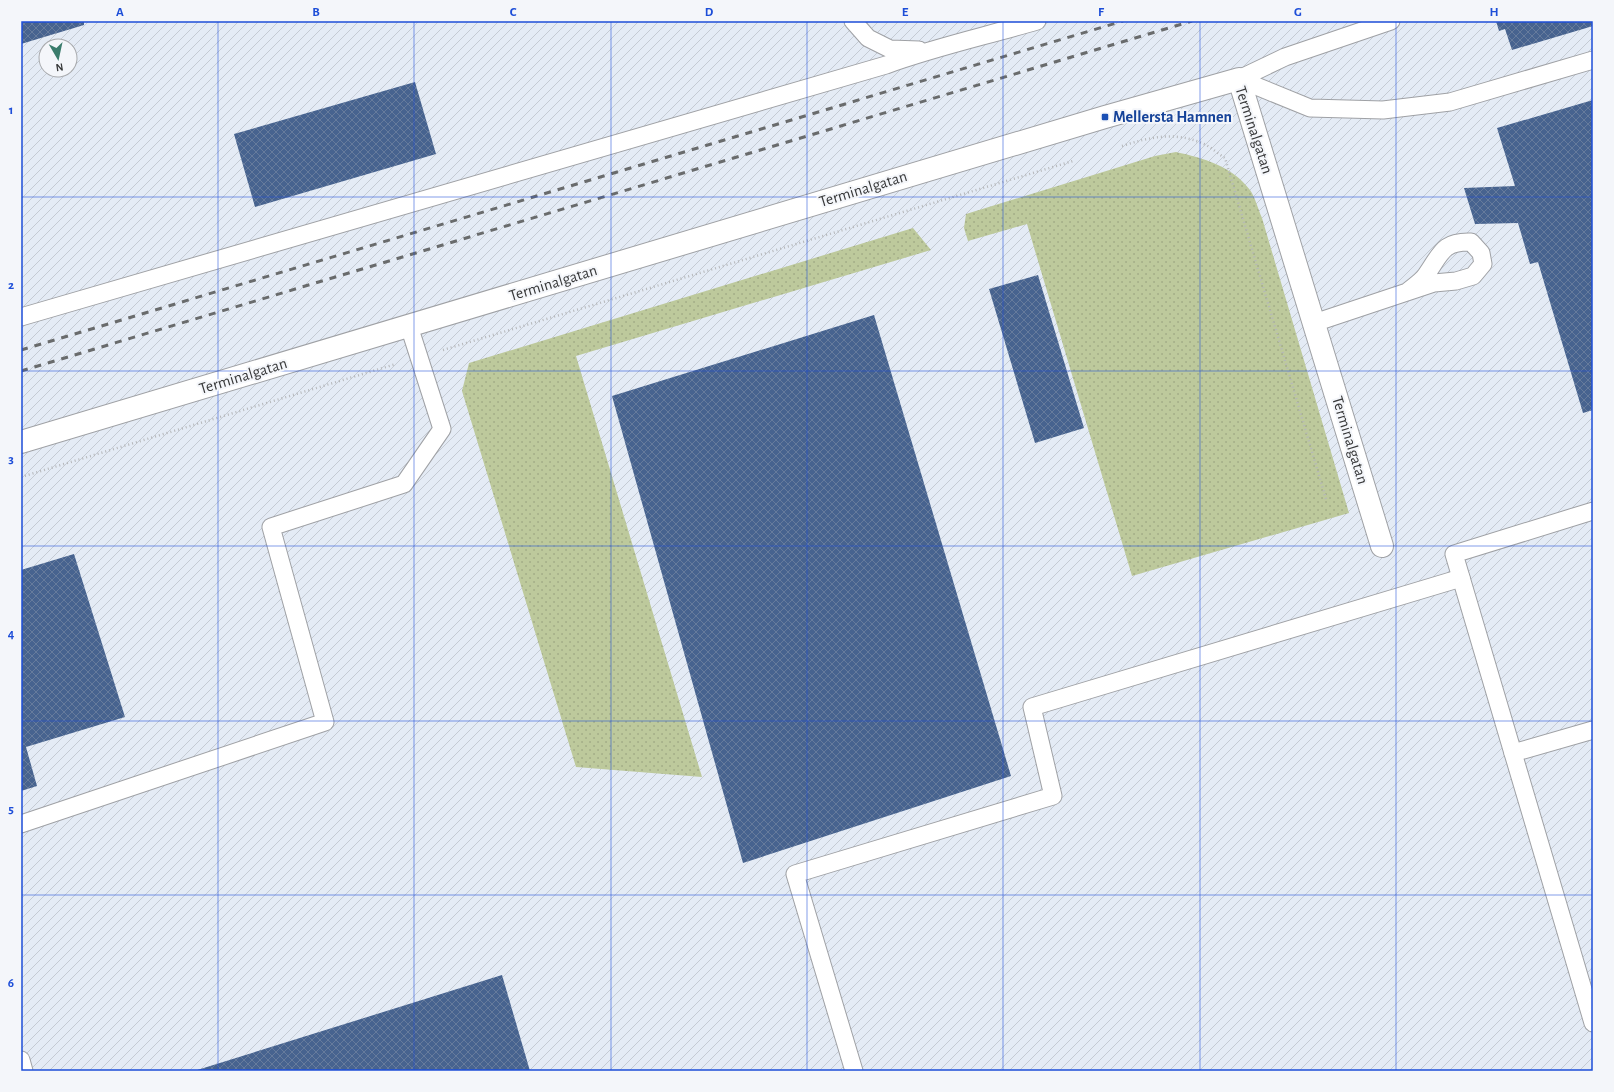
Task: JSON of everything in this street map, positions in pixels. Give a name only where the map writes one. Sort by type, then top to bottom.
[{"type":"street","name":"Terminalgatan","points":[[21,442],[1105,117],[1239,80],[1382,546]]},
{"type":"lane","points":[[852,21],[868,38],[890,49],[927,50],[948,47],[1037,21]]},
{"type":"lane","points":[[1239,80],[1285,57],[1391,21]]},
{"type":"lane","points":[[21,317],[886,65],[927,50]]},
{"type":"lane","points":[[1239,80],[1310,108],[1383,110],[1450,102],[1593,60]]},
{"type":"lane","points":[[1314,322],[1407,292]]},
{"type":"lane","points":[[21,824],[325,722],[271,527],[404,484],[442,429],[409,326]]},
{"type":"lane","points":[[1593,511],[1454,554],[1593,1023]]},
{"type":"lane","points":[[854,1071],[795,874],[1053,796],[1032,707],[1461,578]]},
{"type":"lane","points":[[1513,753],[1593,730]]},
{"type":"lane","points":[[21,1060],[24,1071]]},
{"type":"path","points":[[1122,146],[1151,137],[1180,137],[1205,144],[1225,158],[1326,499]]},
{"type":"path","points":[[21,477],[1072,161]]},
{"type":"shaded area","points":[[21,21],[1593,21],[1593,1071],[21,1071]]},
{"type":"green space","points":[[1176,152],[1207,160],[1226,169],[1243,182],[1253,196],[1262,218],[1349,513],[1132,576],[1027,224],[968,241],[964,228],[966,214],[1155,156]]},
{"type":"green space","points":[[913,228],[931,250],[576,356],[702,777],[576,767],[462,391],[469,363]]},
{"type":"building","points":[[21,21],[84,21],[84,25],[21,44]]},
{"type":"building","points":[[1496,21],[1593,21],[1593,26],[1512,50],[1505,29],[1499,31]]},
{"type":"building","points":[[415,82],[436,154],[255,207],[234,134]]},
{"type":"building","points":[[1593,100],[1593,410],[1583,413],[1538,262],[1530,264],[1518,223],[1475,224],[1464,188],[1515,186],[1497,128]]},
{"type":"building","points":[[1038,275],[1084,428],[1035,443],[989,289]]},
{"type":"building","points":[[874,315],[1011,776],[743,863],[612,396]]},
{"type":"building","points":[[74,554],[125,717],[26,747],[37,786],[21,791],[21,570]]},
{"type":"building","points":[[502,975],[530,1071],[194,1071]]},
{"type":"railway","points":[[21,350],[1123,21]]},
{"type":"railway","points":[[21,371],[1192,21]]},
{"type":"place","name":"Mellersta Hamnen","points":[[1105,117]]}]
